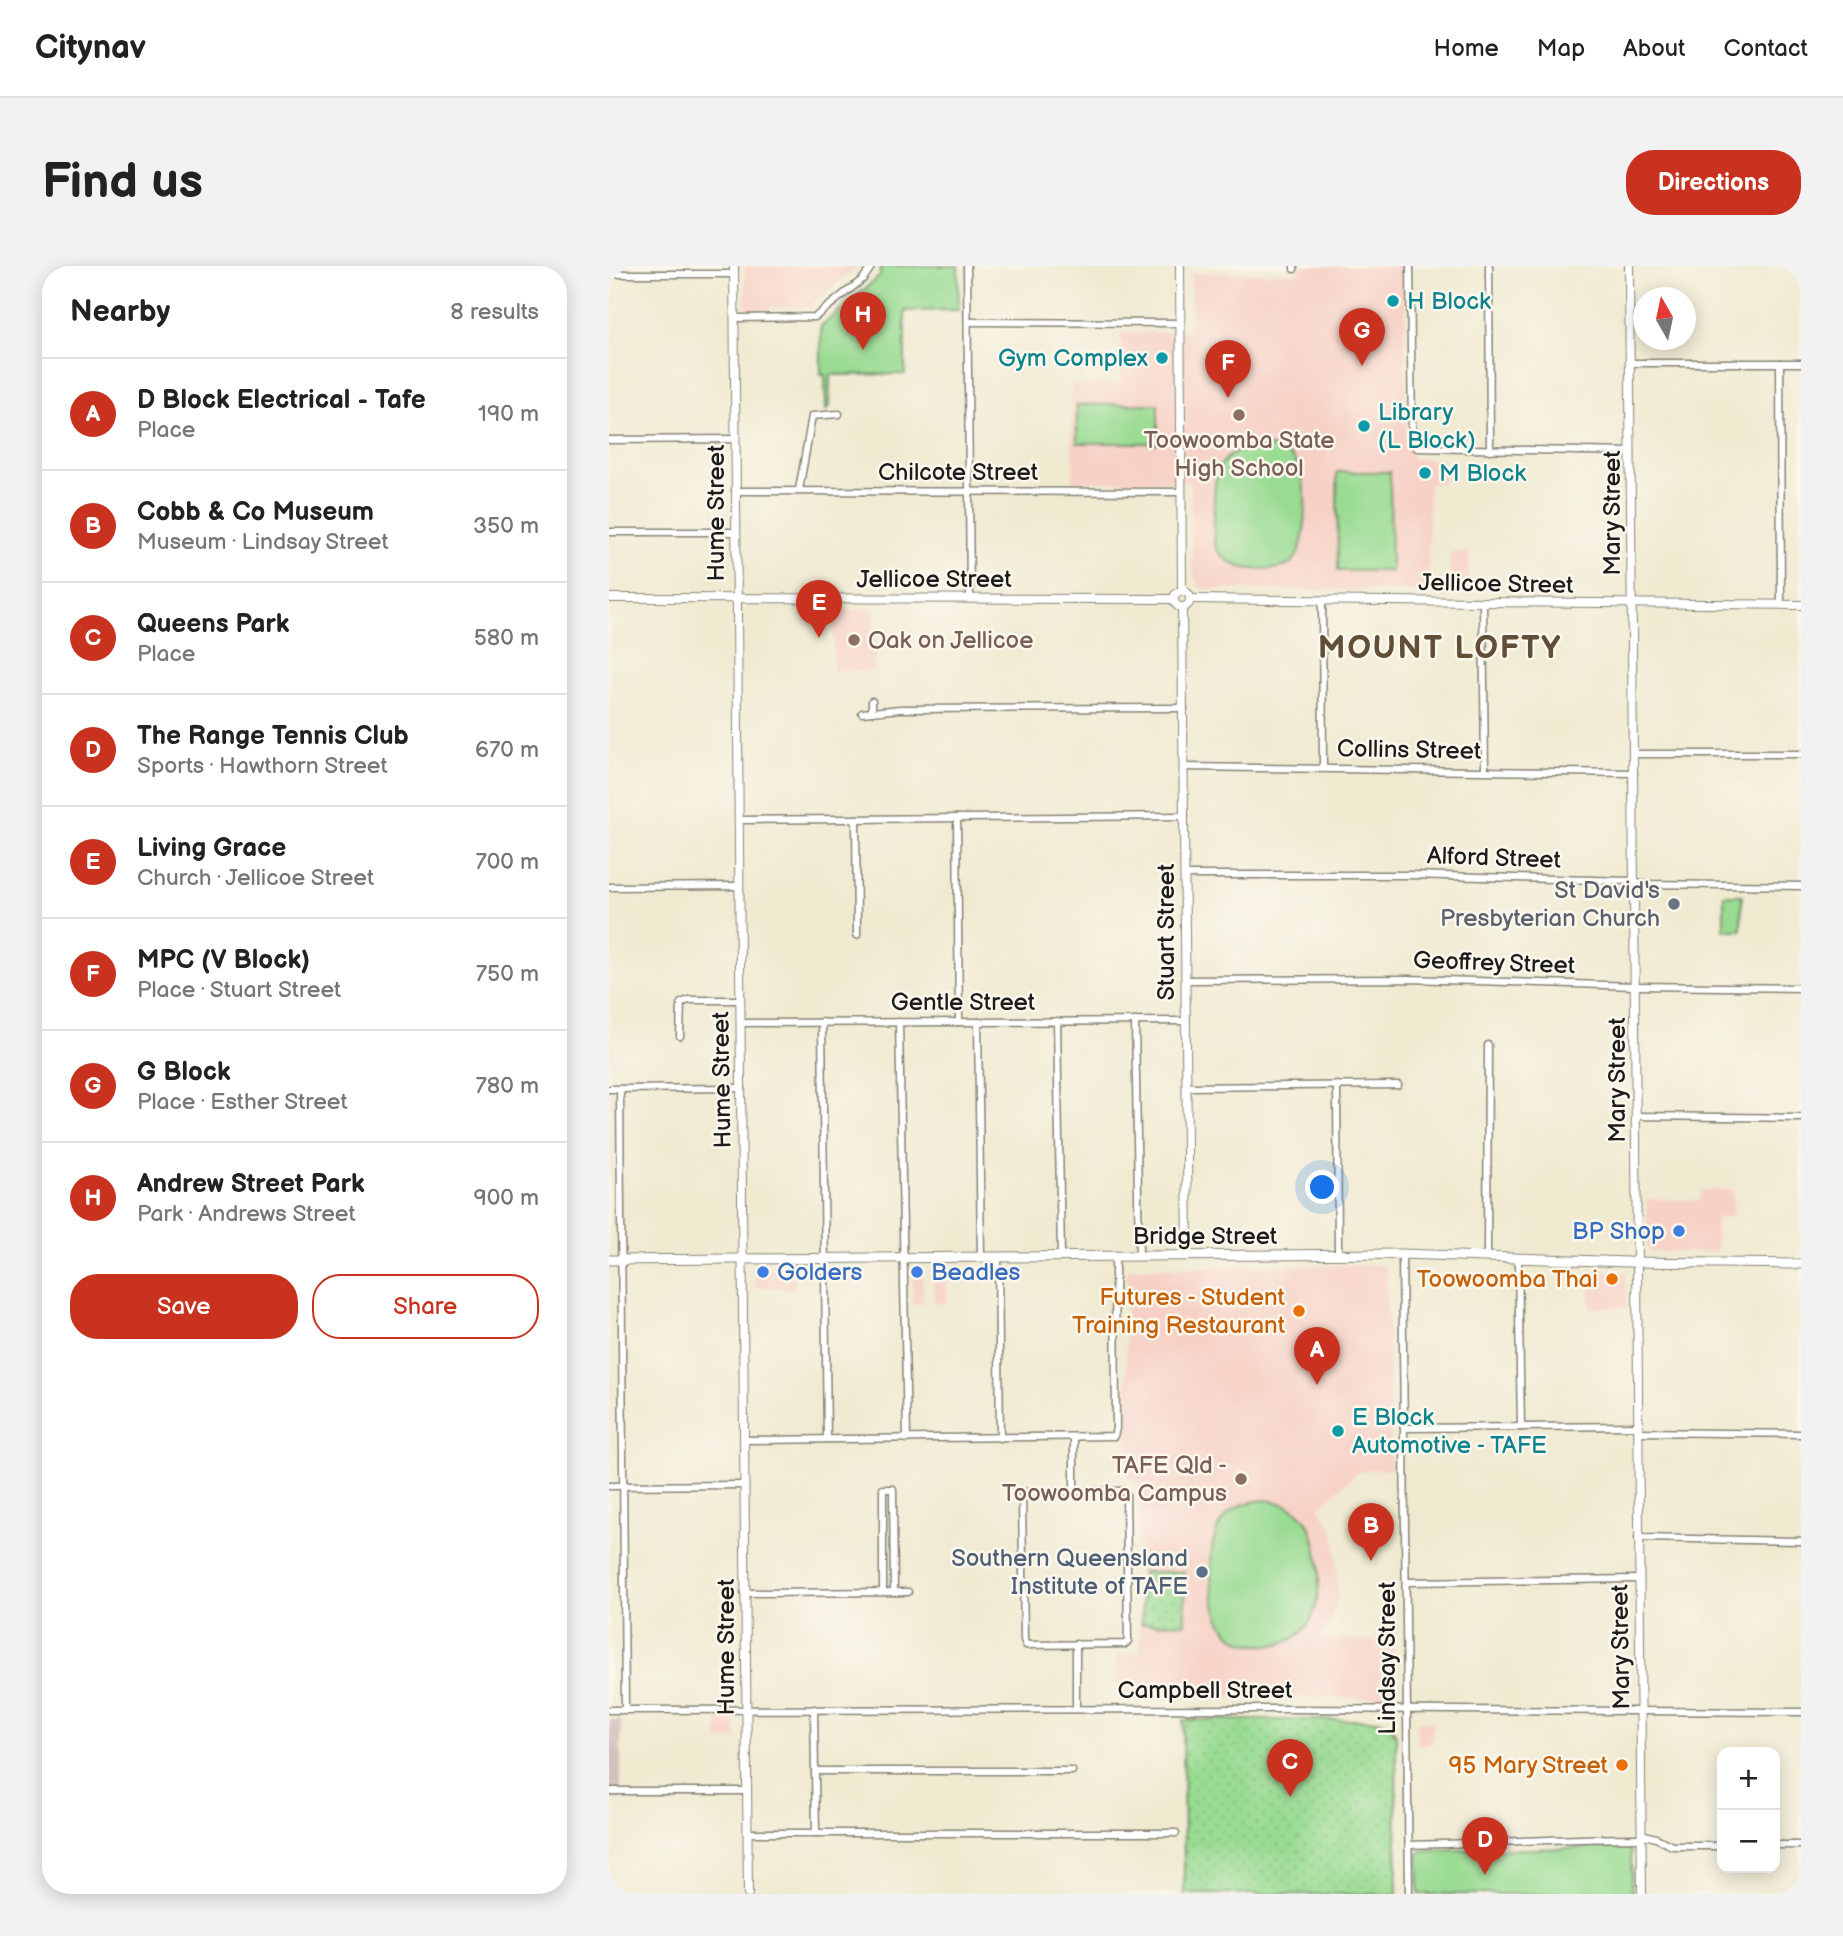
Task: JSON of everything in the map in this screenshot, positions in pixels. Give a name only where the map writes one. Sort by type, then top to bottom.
[{"type":"main road","name":"Bridge Street","points":[[609,1260],[1402,1254],[1637,1262],[1801,1264]]},
{"type":"street","points":[[735,318],[814,317],[863,279],[872,266]]},
{"type":"street","points":[[967,266],[970,598]]},
{"type":"street","points":[[1180,266],[1182,591]]},
{"type":"street","points":[[1411,266],[1413,443],[1417,448],[1630,452]]},
{"type":"street","points":[[1489,266],[1490,450]]},
{"type":"street","name":"Mary Street","points":[[1629,266],[1642,1894]]},
{"type":"street","points":[[609,274],[734,270]]},
{"type":"street","name":"Hume Street","points":[[734,270],[748,1894]]},
{"type":"street","points":[[968,322],[1179,323]]},
{"type":"street","points":[[1630,363],[1801,363]]},
{"type":"street","points":[[1780,363],[1781,604]]},
{"type":"street","points":[[799,490],[812,416],[839,414]]},
{"type":"street","points":[[609,440],[735,439]]},
{"type":"street","name":"Chilcote Street","points":[[735,491],[1181,492]]},
{"type":"street","points":[[609,532],[735,532]]},
{"type":"street","points":[[1182,591],[1187,593],[1190,599],[1189,604],[1182,607],[1177,606],[1174,599],[1176,594],[1182,591]]},
{"type":"street","name":"Jellicoe Street","points":[[609,598],[1174,599]]},
{"type":"street","name":"Jellicoe Street","points":[[1190,599],[1801,605]]},
{"type":"street","points":[[1322,601],[1323,768]]},
{"type":"street","points":[[1483,603],[1485,770]]},
{"type":"street","name":"Stuart Street","points":[[1182,607],[1188,1256]]},
{"type":"street","points":[[872,701],[872,712]]},
{"type":"street","points":[[862,713],[900,709],[1184,708]]},
{"type":"street","points":[[1634,754],[1801,754]]},
{"type":"street","name":"Collins Street","points":[[1184,767],[1634,773]]},
{"type":"street","points":[[739,820],[1185,816]]},
{"type":"street","points":[[957,817],[958,1022]]},
{"type":"street","points":[[856,819],[857,935]]},
{"type":"street","name":"Alford Street","points":[[1185,875],[1410,875],[1641,884],[1801,886]]},
{"type":"street","points":[[609,887],[739,886]]},
{"type":"street","name":"Geoffrey Street","points":[[1186,980],[1408,979],[1801,988]]},
{"type":"street","points":[[680,1036],[680,1005],[684,1001],[740,1000]]},
{"type":"street","points":[[1057,1021],[1061,1257]]},
{"type":"street","points":[[1135,1021],[1139,1256]]},
{"type":"street","name":"Gentle Street","points":[[741,1023],[1186,1021]]},
{"type":"street","points":[[822,1022],[827,1439]]},
{"type":"street","points":[[899,1022],[907,1439]]},
{"type":"street","points":[[978,1022],[981,1257]]},
{"type":"street","points":[[1487,1256],[1488,1045]]},
{"type":"street","points":[[1337,1085],[1338,1254]]},
{"type":"street","points":[[1187,1087],[1398,1085]]},
{"type":"street","points":[[609,1089],[741,1088]]},
{"type":"street","points":[[620,1089],[625,1710]]},
{"type":"street","points":[[1637,1116],[1801,1118]]},
{"type":"street","name":"Lindsay Street","points":[[1402,1254],[1409,1894]]},
{"type":"street","points":[[744,1440],[1114,1436],[1115,1256]]},
{"type":"street","points":[[998,1257],[1000,1438]]},
{"type":"street","points":[[1518,1258],[1521,1427]]},
{"type":"street","points":[[1403,1428],[1521,1427],[1801,1434]]},
{"type":"street","points":[[1073,1437],[1074,1491]]},
{"type":"street","points":[[609,1486],[744,1485]]},
{"type":"street","points":[[883,1592],[883,1489],[893,1489],[894,1592]]},
{"type":"street","points":[[1122,1490],[1126,1494],[1128,1638],[1125,1644],[1028,1645],[1024,1641],[1022,1497],[1027,1492],[1074,1491],[1122,1490]]},
{"type":"street","points":[[1639,1538],[1801,1541]]},
{"type":"street","points":[[1406,1582],[1639,1579]]},
{"type":"street","points":[[744,1593],[908,1592]]},
{"type":"street","points":[[1076,1644],[1076,1709]]},
{"type":"street","points":[[814,1709],[816,1833]]},
{"type":"street","name":"Campbell Street","points":[[609,1710],[1640,1709],[1801,1712]]},
{"type":"street","points":[[815,1771],[1072,1771]]},
{"type":"street","points":[[609,1791],[746,1791]]},
{"type":"street","points":[[747,1833],[1176,1833]]},
{"type":"street","points":[[1409,1846],[1641,1836],[1656,1838],[1672,1846],[1717,1846]]},
{"type":"street","points":[[1780,1845],[1801,1845]]},
{"type":"shaded area","points":[[745,266],[858,266],[808,307],[770,307],[770,310],[750,311],[745,307]]},
{"type":"shaded area","name":"Toowoomba State High School","points":[[1299,266],[1405,266],[1406,445],[1413,459],[1443,459],[1443,483],[1429,484],[1428,591],[1201,589],[1192,570],[1191,482],[1073,481],[1071,385],[1120,384],[1121,333],[1190,332],[1191,273],[1299,273]]},
{"type":"shaded area","points":[[1450,552],[1469,552],[1469,592],[1451,591]]},
{"type":"shaded area","name":"Oak on Jellicoe","points":[[833,609],[874,609],[875,671],[833,670]]},
{"type":"shaded area","points":[[1701,1190],[1732,1190],[1733,1217],[1716,1218],[1716,1252],[1652,1252],[1647,1247],[1647,1199],[1700,1200]]},
{"type":"shaded area","name":"TAFE Qld - Toowoomba Campus","points":[[1386,1265],[1391,1469],[1358,1472],[1319,1507],[1331,1525],[1335,1539],[1338,1592],[1332,1619],[1319,1639],[1394,1641],[1393,1692],[1373,1698],[1116,1697],[1116,1655],[1140,1654],[1138,1482],[1127,1476],[1126,1273],[1130,1268]]},
{"type":"shaded area","points":[[912,1268],[922,1268],[923,1303],[912,1304]]},
{"type":"shaded area","points":[[934,1268],[946,1268],[947,1303],[934,1303]]},
{"type":"shaded area","points":[[754,1269],[794,1269],[794,1289],[754,1287]]},
{"type":"shaded area","points":[[1590,1271],[1626,1273],[1627,1307],[1590,1308]]},
{"type":"shaded area","points":[[718,1717],[735,1717],[736,1739],[718,1739]]},
{"type":"shaded area","points":[[609,1720],[621,1720],[621,1799],[609,1799]]},
{"type":"shaded area","points":[[1417,1721],[1433,1721],[1432,1744],[1417,1744]]},
{"type":"green space","points":[[881,266],[958,266],[959,310],[905,311],[905,374],[830,375],[829,408],[826,410],[825,375],[821,375],[821,326],[880,276]]},
{"type":"green space","points":[[1158,404],[1158,443],[1077,443],[1077,405]]},
{"type":"green space","points":[[1260,446],[1286,452],[1297,464],[1304,486],[1304,533],[1295,559],[1288,565],[1249,569],[1227,560],[1215,546],[1214,489],[1219,469],[1229,456]]},
{"type":"green space","points":[[1337,472],[1390,472],[1391,571],[1338,571]]},
{"type":"green space","points":[[1724,895],[1742,895],[1741,930],[1724,930]]},
{"type":"green space","points":[[1264,1500],[1291,1507],[1307,1522],[1316,1544],[1319,1571],[1315,1609],[1304,1630],[1283,1643],[1268,1645],[1239,1640],[1222,1623],[1214,1599],[1211,1571],[1213,1544],[1221,1522],[1237,1507]]},
{"type":"green space","points":[[1142,1572],[1185,1572],[1185,1623],[1142,1624]]},
{"type":"green space","points":[[1183,1720],[1377,1720],[1390,1725],[1396,1737],[1397,1894],[1184,1894]]},
{"type":"green space","points":[[1627,1847],[1631,1852],[1632,1894],[1419,1894],[1418,1855],[1422,1851]]},
{"type":"place","name":"H Block","points":[[1393,301]]},
{"type":"place","name":"Andrew Street Park","points":[[863,350]]},
{"type":"place","name":"Gym Complex","points":[[1162,358]]},
{"type":"place","name":"G Block","points":[[1362,366]]},
{"type":"place","name":"MPC (V Block)","points":[[1228,398]]},
{"type":"place","name":"Toowoomba State High School","points":[[1239,415]]},
{"type":"place","name":"Library (L Block)","points":[[1364,426]]},
{"type":"place","name":"M Block","points":[[1425,473]]},
{"type":"place","name":"Living Grace","points":[[819,638]]},
{"type":"place","name":"Oak on Jellicoe","points":[[854,640]]},
{"type":"place","name":"St David's Presbyterian Church","points":[[1674,904]]},
{"type":"place","name":"BP Shop","points":[[1679,1231]]},
{"type":"place","name":"Golders","points":[[763,1272]]},
{"type":"place","name":"Beadles","points":[[917,1272]]},
{"type":"place","name":"Toowoomba Thai","points":[[1612,1279]]},
{"type":"place","name":"Futures - Student Training Restaurant","points":[[1299,1311]]},
{"type":"place","name":"D Block Electrical - Tafe","points":[[1317,1385]]},
{"type":"place","name":"E Block Automotive - TAFE","points":[[1338,1431]]},
{"type":"place","name":"TAFE Qld - Toowoomba Campus","points":[[1241,1479]]},
{"type":"place","name":"Cobb & Co Museum","points":[[1371,1561]]},
{"type":"place","name":"Southern Queensland Institute of TAFE","points":[[1202,1572]]},
{"type":"place","name":"95 Mary Street","points":[[1622,1765]]},
{"type":"place","name":"Queens Park","points":[[1290,1797]]},
{"type":"place","name":"The Range Tennis Club","points":[[1485,1875]]},
{"type":"district","name":"MOUNT LOFTY","points":[[1440,648]]}]
